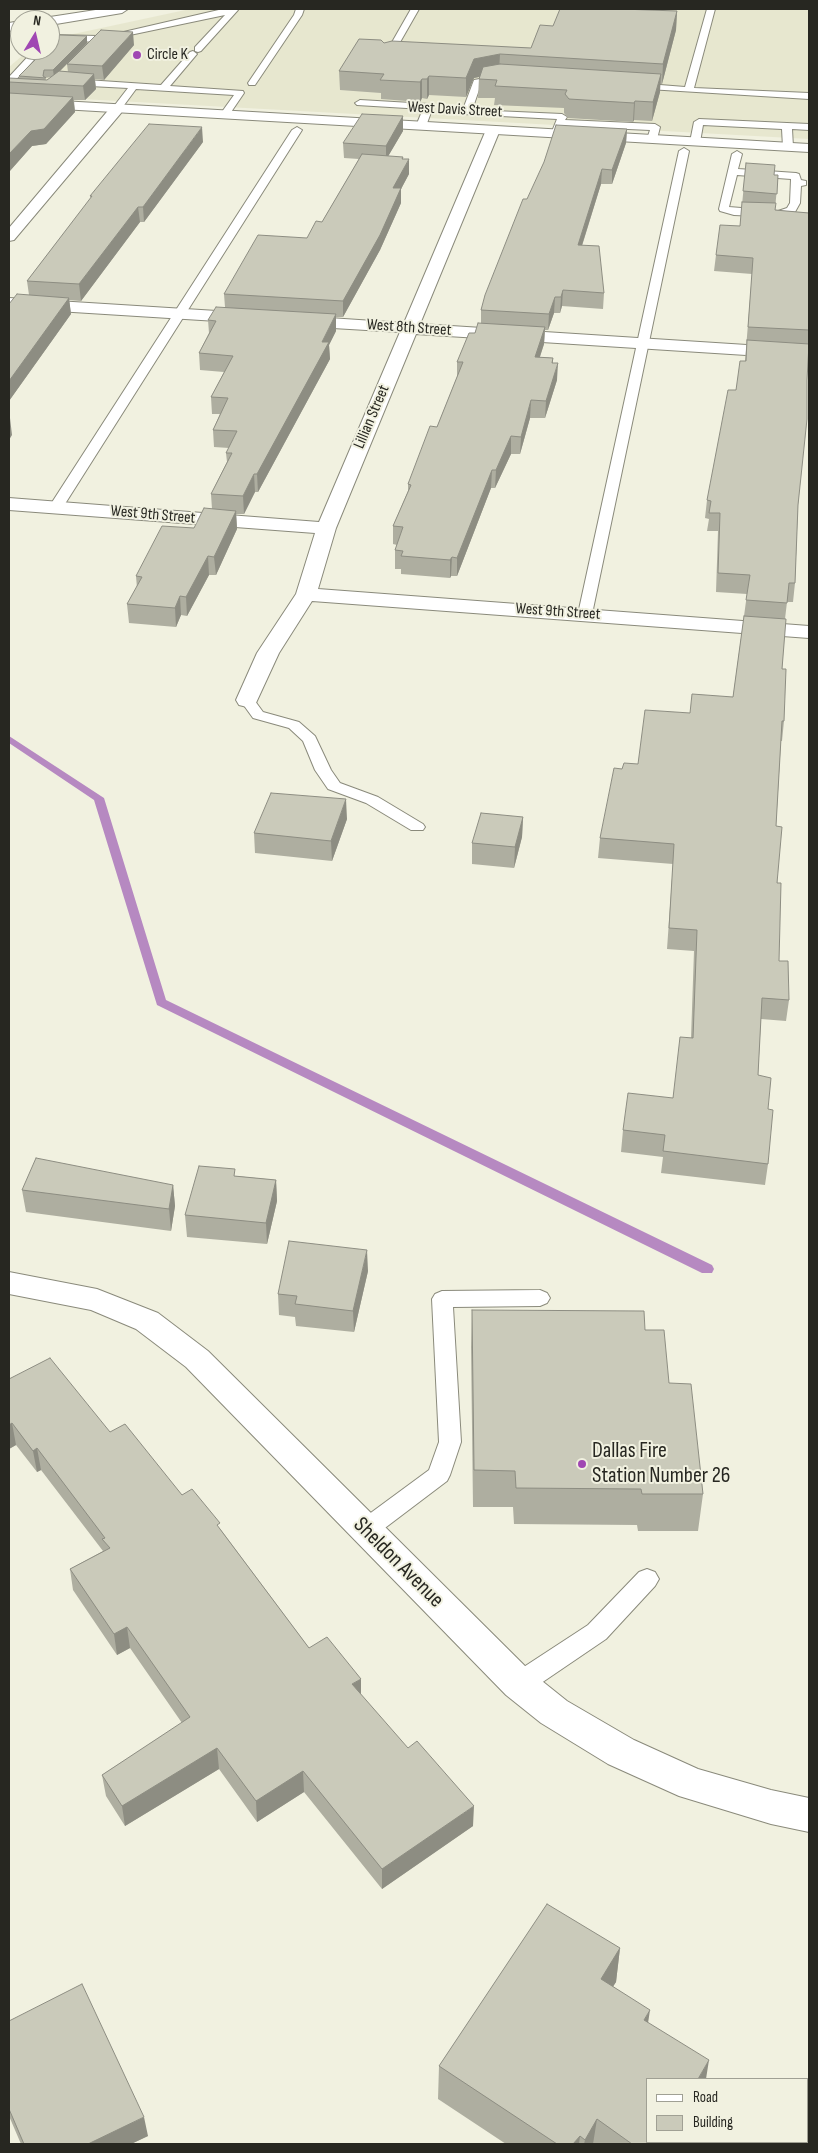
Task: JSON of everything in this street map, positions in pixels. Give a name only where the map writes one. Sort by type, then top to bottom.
[{"type":"street","points":[[60,19],[122,9]]},
{"type":"street","name":"West Davis Street","points":[[9,102],[112,114],[297,130],[491,135],[690,146],[788,146],[809,148]]},
{"type":"street","name":"West Davis Street","points":[[9,113],[224,116],[463,128],[491,135],[558,128],[652,139],[737,154],[809,157]]},
{"type":"street","points":[[9,237],[112,114]]},
{"type":"street","name":"Lillian Street","points":[[247,700],[268,653],[306,594],[326,528],[491,135]]},
{"type":"street","points":[[9,303],[266,319]]},
{"type":"street","name":"West 8th Street","points":[[285,320],[809,354]]},
{"type":"street","name":"West 9th Street","points":[[9,504],[326,528]]},
{"type":"street","name":"West 9th Street","points":[[306,594],[809,632]]},
{"type":"street","name":"Sheldon Avenue","points":[[9,1284],[36,1287],[97,1300],[147,1321],[198,1359],[519,1684],[554,1712],[621,1752],[692,1784],[771,1807],[809,1815]]},
{"type":"lane","points":[[252,83],[298,15],[300,9]]},
{"type":"lane","points":[[387,58],[416,9]]},
{"type":"lane","points":[[689,90],[711,9]]},
{"type":"lane","points":[[60,37],[99,39],[232,10]]},
{"type":"lane","points":[[163,88],[185,63],[195,48],[206,40],[232,10]]},
{"type":"lane","points":[[71,47],[90,48],[99,39]]},
{"type":"lane","points":[[206,40],[214,46],[210,50]]},
{"type":"lane","points":[[175,57],[185,63],[203,58]]},
{"type":"lane","points":[[11,85],[37,60]]},
{"type":"lane","points":[[463,128],[477,82],[508,78]]},
{"type":"lane","points":[[57,82],[240,93],[224,116]]},
{"type":"lane","points":[[112,114],[134,86]]},
{"type":"lane","points":[[623,86],[809,96]]},
{"type":"lane","points":[[349,122],[362,100],[428,107],[421,126]]},
{"type":"lane","points":[[467,112],[562,118],[558,128]]},
{"type":"lane","points":[[585,614],[644,344],[690,146],[699,122],[809,127]]},
{"type":"lane","points":[[787,126],[788,146]]},
{"type":"lane","points":[[56,507],[297,130]]},
{"type":"lane","points":[[732,172],[796,176],[795,203],[791,210],[779,214],[734,212],[724,209],[732,172],[737,154]]},
{"type":"lane","points":[[796,183],[809,184]]},
{"type":"lane","points":[[247,700],[258,715],[294,725],[310,739],[323,770],[334,786],[372,800],[417,827]]},
{"type":"lane","points":[[365,1530],[439,1475],[450,1442],[442,1299],[540,1298]]},
{"type":"lane","points":[[519,1684],[597,1632],[647,1579]]},
{"type":"shaded area","points":[[190,9],[809,9],[809,139],[9,95],[9,67],[17,60],[60,60],[60,37]]},
{"type":"building","points":[[560,9],[677,11],[663,64],[500,54],[474,59],[466,78],[429,76],[420,82],[380,80],[384,74],[339,71],[359,39],[381,40],[384,43],[392,41],[531,48],[540,25],[553,26]]},
{"type":"building","points":[[101,30],[133,32],[102,66],[67,64]]},
{"type":"building","points":[[60,35],[87,36],[53,70],[44,70],[43,76],[46,78],[19,76],[35,60],[60,60]]},
{"type":"building","points":[[500,64],[661,74],[653,102],[635,101],[634,103],[569,99],[565,94],[567,90],[495,86],[497,80],[479,79],[483,67]]},
{"type":"building","points":[[59,71],[94,74],[83,86],[9,82],[9,78],[47,80]]},
{"type":"building","points":[[9,93],[73,97],[44,129],[31,131],[9,154]]},
{"type":"building","points":[[362,114],[403,116],[386,146],[343,143]]},
{"type":"building","points":[[149,124],[202,127],[143,207],[138,207],[79,284],[27,281],[92,196],[90,196]]},
{"type":"building","points":[[556,125],[627,129],[612,170],[602,169],[578,245],[599,246],[604,293],[563,290],[561,297],[555,297],[549,314],[481,310],[485,295],[523,199],[527,199],[544,162]]},
{"type":"building","points":[[362,154],[409,159],[393,188],[401,188],[380,235],[343,301],[224,294],[258,235],[307,238],[316,221],[322,222]]},
{"type":"building","points":[[746,163],[775,165],[774,175],[778,175],[777,194],[743,191]]},
{"type":"building","points":[[742,202],[776,203],[775,210],[809,213],[809,330],[748,327],[753,258],[716,255],[720,225],[740,226]]},
{"type":"building","points":[[17,294],[69,298],[9,381],[9,304]]},
{"type":"building","points":[[216,307],[336,314],[322,342],[329,342],[243,496],[211,494],[232,453],[226,453],[237,431],[213,430],[228,398],[211,397],[233,356],[199,353],[216,321],[208,320]]},
{"type":"building","points":[[478,323],[545,327],[535,357],[553,358],[552,363],[558,363],[546,401],[531,400],[521,437],[511,436],[496,470],[492,470],[457,558],[452,557],[450,560],[401,556],[403,551],[395,550],[403,527],[393,526],[411,485],[408,484],[430,426],[437,427],[463,362],[457,362],[469,333],[475,333]]},
{"type":"building","points":[[747,340],[809,344],[807,419],[798,505],[795,583],[789,583],[787,603],[746,600],[750,575],[718,573],[720,513],[709,513],[711,501],[707,500],[728,390],[736,390],[740,361],[746,361]]},
{"type":"building","points":[[204,508],[236,511],[214,557],[208,556],[186,597],[180,596],[175,608],[127,604],[142,577],[136,576],[162,526],[194,528]]},
{"type":"building","points":[[744,616],[786,619],[782,669],[786,669],[784,721],[782,721],[776,826],[782,827],[777,883],[781,883],[779,961],[788,961],[789,1000],[762,998],[758,1075],[771,1078],[768,1109],[773,1110],[768,1164],[663,1151],[665,1135],[623,1130],[628,1093],[673,1098],[680,1037],[693,1038],[697,930],[669,928],[674,844],[600,838],[614,768],[622,769],[624,763],[638,764],[645,710],[690,713],[692,694],[733,697]]},
{"type":"building","points":[[271,793],[346,799],[331,841],[254,833]]},
{"type":"building","points":[[481,813],[523,817],[515,847],[472,843]]},
{"type":"building","points":[[36,1158],[173,1185],[169,1209],[22,1190]]},
{"type":"building","points":[[199,1166],[235,1169],[234,1176],[276,1180],[266,1223],[185,1215]]},
{"type":"building","points":[[289,1241],[367,1250],[353,1311],[295,1304],[297,1296],[278,1294]]},
{"type":"building","name":"Dallas Fire Station Number 26","points":[[472,1310],[644,1311],[645,1330],[664,1330],[669,1383],[691,1384],[703,1494],[642,1494],[641,1489],[516,1488],[515,1471],[474,1470]]},
{"type":"building","points":[[50,1358],[110,1432],[125,1424],[182,1495],[192,1489],[220,1523],[217,1525],[309,1648],[327,1637],[361,1679],[352,1684],[408,1748],[417,1741],[474,1806],[382,1869],[303,1771],[256,1801],[217,1748],[122,1806],[102,1775],[190,1717],[127,1627],[114,1634],[70,1569],[110,1548],[102,1539],[105,1538],[37,1448],[33,1451],[12,1423],[9,1425],[9,1379]]},
{"type":"building","points":[[547,1904],[620,1948],[601,1979],[650,2010],[644,2020],[709,2060],[699,2078],[646,2078],[646,2143],[659,2144],[632,2144],[597,2119],[585,2140],[580,2136],[573,2144],[557,2144],[439,2066]]},
{"type":"building","points":[[82,1984],[144,2117],[88,2144],[24,2144],[9,2109],[9,2021]]},
{"type":"waterway","points":[[9,739],[99,798],[161,1002],[707,1269]]},
{"type":"place","name":"Circle K","points":[[137,55]]},
{"type":"place","name":"Dallas Fire Station Number 26","points":[[582,1464]]}]
